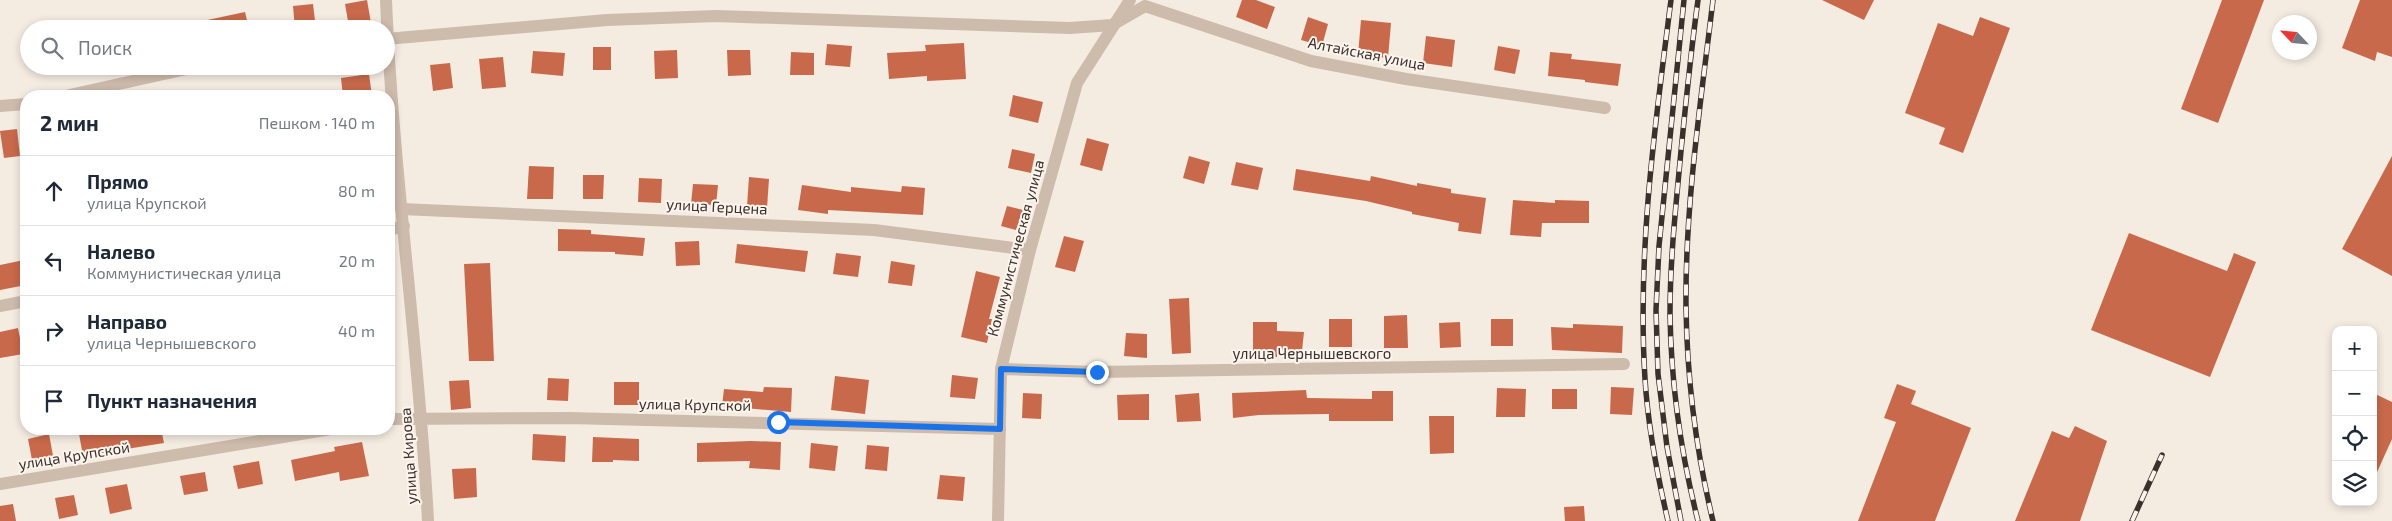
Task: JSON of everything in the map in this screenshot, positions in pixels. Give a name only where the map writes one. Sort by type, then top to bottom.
[{"type":"street","name":"улица Кирова","points":[[386,0],[387,20]]},
{"type":"street","name":"Коммунистическая улица","points":[[998,521],[1001,369],[1030,250],[1077,83],[1112,25],[1130,0]]},
{"type":"street","name":"Алтайская улица","points":[[395,38],[607,20],[716,16],[1070,28],[1112,25],[1145,6],[1311,61],[1406,79],[1497,90],[1605,108]]},
{"type":"street","points":[[92,90],[160,75]]},
{"type":"street","name":"улица Кирова","points":[[390,75],[391,90]]},
{"type":"street","points":[[0,106],[20,104]]},
{"type":"street","name":"улица Кирова","points":[[395,136],[423,420],[428,521]]},
{"type":"street","name":"улица Герцена","points":[[401,209],[874,230],[1030,250]]},
{"type":"street","points":[[395,228],[404,226]]},
{"type":"street","points":[[0,306],[20,302]]},
{"type":"street","name":"улица Чернышевского","points":[[1001,369],[1097,372],[1624,364]]},
{"type":"street","name":"улица Крупской","points":[[395,419],[589,418],[1000,429]]},
{"type":"street","name":"улица Крупской","points":[[0,484],[295,435]]},
{"type":"building","points":[[367,0],[370,20],[348,20],[345,4]]},
{"type":"building","points":[[1242,0],[1256,0],[1275,7],[1267,29],[1236,17]]},
{"type":"building","points":[[1822,0],[1874,0],[1864,20]]},
{"type":"building","points":[[2222,0],[2264,0],[2218,123],[2181,109]]},
{"type":"building","points":[[2360,0],[2392,0],[2392,57],[2377,52],[2375,61],[2342,48]]},
{"type":"building","points":[[313,4],[315,20],[294,20],[293,6]]},
{"type":"building","points":[[245,12],[247,20],[207,20]]},
{"type":"building","points":[[1308,17],[1328,24],[1322,46],[1301,40]]},
{"type":"building","points":[[1980,17],[2010,28],[1963,153],[1939,144],[1945,128],[1905,113],[1938,23],[1973,36]]},
{"type":"building","points":[[1361,20],[1391,23],[1388,58],[1358,55]]},
{"type":"building","points":[[1426,36],[1455,40],[1452,67],[1423,63]]},
{"type":"building","points":[[964,43],[966,79],[927,81],[927,76],[889,79],[887,53],[926,51],[925,45]]},
{"type":"building","points":[[827,44],[852,46],[850,67],[825,65]]},
{"type":"building","points":[[1498,46],[1520,50],[1515,74],[1494,70]]},
{"type":"building","points":[[593,47],[611,47],[611,70],[593,70]]},
{"type":"building","points":[[677,50],[678,78],[655,79],[654,51]]},
{"type":"building","points":[[727,50],[750,50],[751,75],[728,76]]},
{"type":"building","points":[[533,51],[565,53],[563,76],[531,73]]},
{"type":"building","points":[[791,52],[814,53],[814,75],[790,75]]},
{"type":"building","points":[[1550,52],[1572,54],[1571,59],[1621,64],[1618,86],[1548,76]]},
{"type":"building","points":[[503,57],[506,87],[482,89],[479,59]]},
{"type":"building","points":[[450,63],[453,88],[433,91],[430,65]]},
{"type":"building","points":[[369,75],[371,90],[342,90],[341,78]]},
{"type":"building","points":[[1013,95],[1043,102],[1038,123],[1009,116]]},
{"type":"building","points":[[17,129],[20,156],[4,158],[0,131]]},
{"type":"building","points":[[1087,138],[1109,144],[1102,171],[1080,165]]},
{"type":"building","points":[[1012,149],[1035,154],[1031,173],[1008,168]]},
{"type":"building","points":[[1189,156],[1210,162],[1204,184],[1183,178]]},
{"type":"building","points":[[2392,156],[2392,276],[2342,249]]},
{"type":"building","points":[[1236,162],[1263,168],[1258,190],[1231,185]]},
{"type":"building","points":[[529,166],[554,167],[553,199],[527,199]]},
{"type":"building","points":[[1296,169],[1370,181],[1371,176],[1417,186],[1417,183],[1451,189],[1451,193],[1486,198],[1481,234],[1458,231],[1459,223],[1412,214],[1412,212],[1366,201],[1293,190]]},
{"type":"building","points":[[583,175],[604,175],[603,199],[583,199]]},
{"type":"building","points":[[749,177],[769,179],[767,208],[747,206]]},
{"type":"building","points":[[639,178],[662,179],[661,203],[638,202]]},
{"type":"building","points":[[693,184],[718,185],[716,205],[691,204]]},
{"type":"building","points":[[802,185],[851,192],[851,187],[901,192],[902,186],[925,188],[923,215],[828,210],[828,214],[798,210]]},
{"type":"building","points":[[1513,200],[1555,203],[1555,200],[1589,201],[1589,223],[1542,223],[1541,237],[1510,235]]},
{"type":"building","points":[[1007,206],[1023,210],[1016,230],[1001,226]]},
{"type":"building","points":[[558,229],[591,230],[591,234],[645,238],[643,256],[615,254],[615,252],[558,251]]},
{"type":"building","points":[[2129,233],[2227,271],[2234,253],[2256,262],[2210,377],[2091,330]]},
{"type":"building","points":[[1064,236],[1084,241],[1075,272],[1055,267]]},
{"type":"building","points":[[699,241],[700,265],[676,266],[675,242]]},
{"type":"building","points":[[737,244],[808,251],[805,272],[735,263]]},
{"type":"building","points":[[836,253],[861,256],[858,277],[833,274]]},
{"type":"building","points":[[20,261],[20,286],[0,290],[0,265]]},
{"type":"building","points":[[891,261],[915,265],[912,286],[888,283]]},
{"type":"building","points":[[490,263],[494,361],[469,361],[464,264]]},
{"type":"building","points":[[976,271],[1000,277],[989,319],[992,319],[987,343],[961,337]]},
{"type":"building","points":[[1189,298],[1191,353],[1172,354],[1169,299]]},
{"type":"building","points":[[1407,315],[1408,348],[1384,348],[1384,316]]},
{"type":"building","points":[[1329,319],[1352,319],[1352,347],[1329,347]]},
{"type":"building","points":[[1491,319],[1513,319],[1513,346],[1491,346]]},
{"type":"building","points":[[1253,322],[1277,322],[1277,331],[1304,332],[1302,351],[1277,349],[1277,357],[1253,357]]},
{"type":"building","points":[[1460,322],[1461,347],[1440,348],[1439,323]]},
{"type":"building","points":[[1573,324],[1623,326],[1622,353],[1552,350],[1551,327],[1573,328]]},
{"type":"building","points":[[18,328],[20,355],[0,358],[0,332]]},
{"type":"building","points":[[1126,333],[1147,334],[1147,358],[1124,356]]},
{"type":"building","points":[[952,375],[978,378],[975,399],[950,397]]},
{"type":"building","points":[[835,376],[869,380],[865,414],[831,410]]},
{"type":"building","points":[[548,378],[569,379],[568,401],[547,400]]},
{"type":"building","points":[[469,380],[471,408],[451,410],[449,381]]},
{"type":"building","points":[[614,382],[639,382],[639,405],[614,405]]},
{"type":"building","points":[[1897,384],[1916,391],[1911,404],[1971,428],[1935,521],[1858,521],[1896,422],[1884,418]]},
{"type":"building","points":[[764,387],[792,388],[791,412],[722,406],[724,389],[763,392]]},
{"type":"building","points":[[1611,387],[1634,388],[1632,415],[1610,414]]},
{"type":"building","points":[[1497,388],[1526,389],[1525,417],[1496,417]]},
{"type":"building","points":[[1552,389],[1577,389],[1577,409],[1552,409]]},
{"type":"building","points":[[1306,390],[1307,398],[1372,399],[1372,391],[1393,391],[1393,421],[1329,421],[1329,414],[1259,415],[1233,418],[1232,393]]},
{"type":"building","points":[[1023,393],[1042,394],[1041,419],[1022,418]]},
{"type":"building","points":[[1199,393],[1201,421],[1177,422],[1175,395]]},
{"type":"building","points":[[1149,394],[1149,420],[1118,420],[1117,395]]},
{"type":"building","points":[[2377,395],[2392,402],[2392,439],[2377,472]]},
{"type":"building","points":[[1429,416],[1454,416],[1454,453],[1430,454]]},
{"type":"building","points":[[2075,426],[2107,441],[2080,521],[2015,521],[2052,431],[2069,438]]},
{"type":"building","points":[[533,434],[566,436],[565,462],[532,460]]},
{"type":"building","points":[[49,435],[54,461],[33,465],[28,439]]},
{"type":"building","points":[[79,435],[162,435],[164,443],[83,456]]},
{"type":"building","points":[[593,437],[639,439],[639,461],[613,460],[613,462],[592,462]]},
{"type":"building","points":[[362,442],[369,476],[340,481],[339,472],[295,481],[291,460],[335,451],[334,447]]},
{"type":"building","points":[[781,442],[780,470],[749,468],[750,461],[697,462],[697,443]]},
{"type":"building","points":[[811,443],[838,446],[835,471],[809,468]]},
{"type":"building","points":[[867,445],[889,447],[887,471],[865,469]]},
{"type":"building","points":[[259,461],[263,484],[238,489],[233,466]]},
{"type":"building","points":[[476,468],[477,497],[454,499],[452,469]]},
{"type":"building","points":[[205,472],[208,491],[184,495],[180,476]]},
{"type":"building","points":[[940,475],[965,477],[963,501],[937,499]]},
{"type":"building","points":[[127,484],[132,509],[110,514],[105,488]]},
{"type":"building","points":[[74,495],[78,515],[59,519],[55,498]]},
{"type":"building","points":[[13,504],[16,521],[0,521],[0,506]]},
{"type":"building","points":[[1584,506],[1585,521],[1565,521],[1564,507]]},
{"type":"railway","points":[[1668,521],[1660,486],[1646,397],[1643,284],[1649,189],[1671,0]]},
{"type":"railway","points":[[1681,521],[1667,447],[1658,374],[1656,310],[1659,246],[1684,0]]},
{"type":"railway","points":[[1698,0],[1675,212],[1670,314],[1672,366],[1678,418],[1698,521]]},
{"type":"railway","points":[[1713,0],[1691,191],[1686,268],[1688,361],[1697,441],[1713,521]]},
{"type":"railway","points":[[2132,521],[2162,455]]},
{"type":"route","points":[[778,422],[1000,429],[1001,369],[1097,372]]}]
